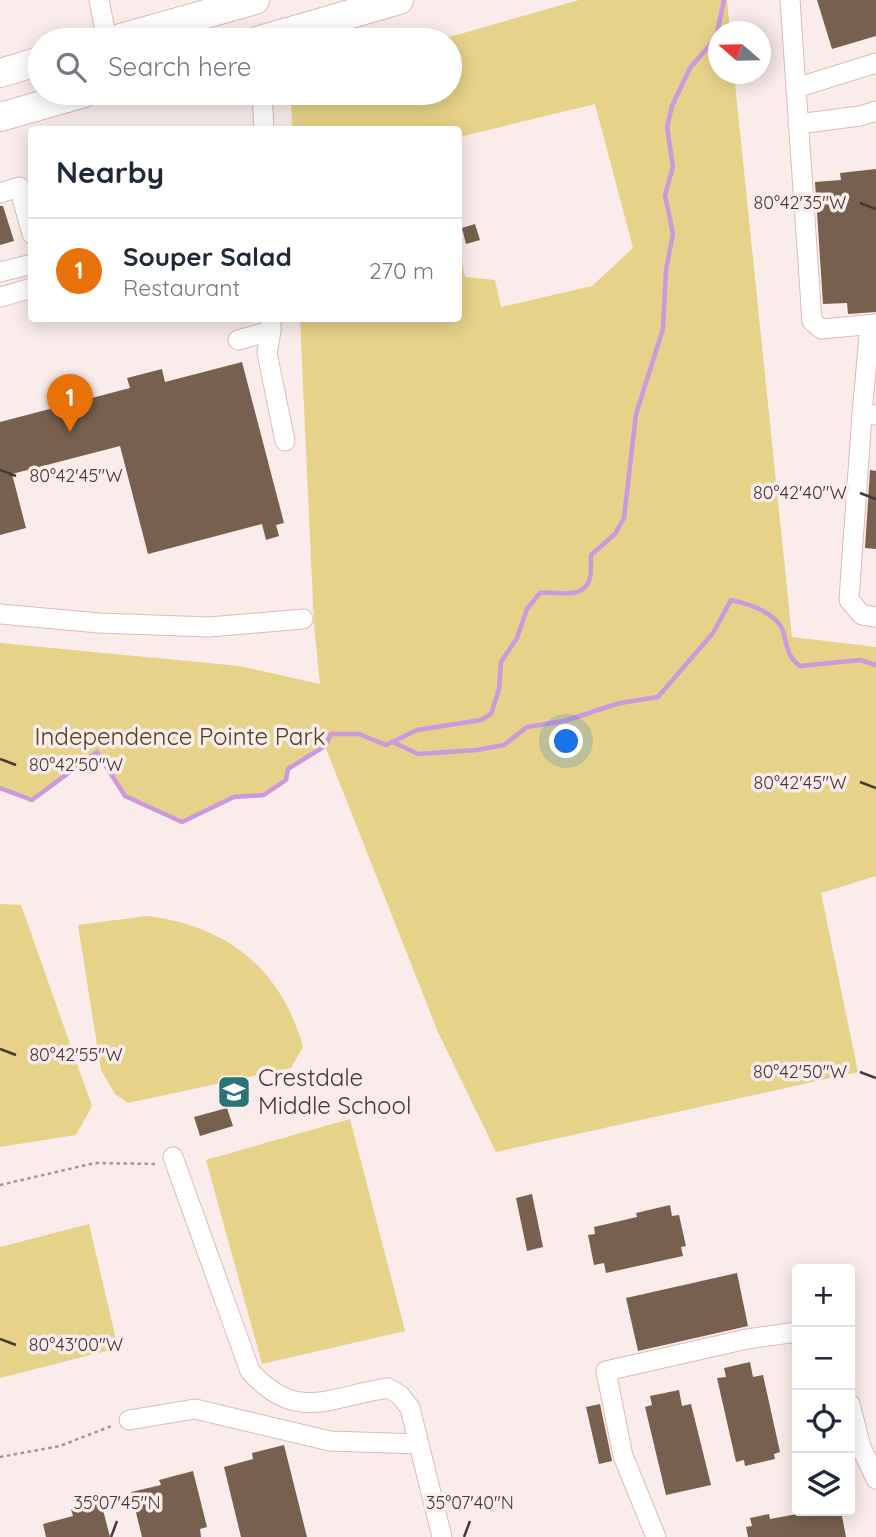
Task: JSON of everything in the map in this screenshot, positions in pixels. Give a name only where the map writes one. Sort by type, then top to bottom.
[{"type":"highway","points":[[156,28],[255,0]]},
{"type":"highway","points":[[302,28],[399,0]]},
{"type":"highway","points":[[0,73],[28,65]]},
{"type":"highway","points":[[0,117],[42,105]]},
{"type":"street","points":[[99,0],[105,28]]},
{"type":"street","points":[[790,0],[812,321],[821,329],[873,324],[869,414],[849,600],[862,615],[876,617]]},
{"type":"street","points":[[796,88],[876,63]]},
{"type":"street","points":[[263,105],[264,126]]},
{"type":"street","points":[[798,124],[860,116],[876,111]]},
{"type":"street","points":[[0,193],[19,187],[28,220]]},
{"type":"street","points":[[0,272],[28,265]]},
{"type":"street","points":[[0,297],[28,289]]},
{"type":"street","points":[[238,340],[271,325]]},
{"type":"street","points":[[271,325],[267,353],[285,441]]},
{"type":"street","points":[[0,614],[155,626],[209,627],[303,618]]},
{"type":"street","points":[[174,1161],[250,1371],[262,1385],[284,1398],[305,1403],[324,1404],[388,1388],[400,1395],[410,1408],[442,1537]]},
{"type":"street","points":[[656,1537],[623,1456],[606,1371],[747,1339],[792,1333]]},
{"type":"street","points":[[129,1420],[195,1409],[330,1441],[419,1444]]},
{"type":"street","points":[[855,1424],[861,1447],[876,1479]]},
{"type":"path","points":[[0,1185],[95,1163],[174,1161]]},
{"type":"path","points":[[0,1457],[60,1446],[129,1420]]},
{"type":"green space","name":"Independence Pointe Park","points":[[579,0],[727,0],[729,21],[708,21],[708,84],[735,84],[792,637],[876,647],[876,876],[821,893],[858,1072],[496,1152],[438,1032],[325,746],[288,769],[286,780],[264,795],[234,797],[182,822],[125,796],[96,753],[32,800],[0,788],[0,643],[239,666],[320,684],[314,625],[300,322],[462,322],[462,262],[465,277],[495,280],[501,307],[592,286],[633,248],[595,104],[462,136],[462,126],[292,126],[291,105],[462,105],[462,33]]},
{"type":"green space","points":[[0,904],[21,905],[92,1106],[76,1135],[0,1147]]},
{"type":"green space","points":[[147,916],[176,921],[226,941],[265,973],[281,995],[303,1047],[291,1068],[128,1103],[115,1094],[101,1070],[78,925]]},
{"type":"green space","points":[[350,1119],[405,1331],[262,1364],[206,1160]]},
{"type":"green space","points":[[89,1224],[118,1348],[0,1378],[0,1247]]},
{"type":"building","points":[[817,0],[876,0],[876,36],[832,49]]},
{"type":"building","points":[[876,169],[876,312],[848,314],[847,303],[823,304],[815,182],[841,180],[840,173]]},
{"type":"building","points":[[0,206],[3,206],[14,241],[0,245]]},
{"type":"building","points":[[475,224],[480,240],[466,244],[462,228]]},
{"type":"building","points":[[242,362],[284,523],[276,525],[279,536],[266,540],[262,524],[148,554],[120,446],[12,474],[26,528],[0,535],[0,422],[130,388],[127,378],[162,369],[165,382]]},
{"type":"building","points":[[870,470],[876,471],[876,549],[865,548]]},
{"type":"building","points":[[227,1108],[233,1126],[200,1136],[194,1117]]},
{"type":"building","points":[[532,1194],[543,1247],[527,1251],[516,1198]]},
{"type":"building","points":[[670,1205],[672,1216],[679,1215],[686,1246],[681,1247],[683,1256],[606,1273],[604,1263],[594,1265],[588,1235],[595,1234],[594,1227],[637,1217],[636,1213]]},
{"type":"building","points":[[737,1273],[748,1326],[638,1351],[626,1298]]},
{"type":"building","points":[[750,1362],[753,1377],[763,1375],[780,1452],[774,1454],[775,1459],[745,1466],[744,1460],[736,1462],[717,1378],[726,1377],[724,1368]]},
{"type":"building","points":[[679,1390],[682,1406],[691,1404],[711,1485],[666,1495],[645,1407],[652,1405],[650,1396]]},
{"type":"building","points":[[600,1404],[612,1461],[599,1464],[586,1407]]},
{"type":"building","points":[[284,1445],[307,1537],[241,1537],[224,1467],[253,1459],[252,1453]]},
{"type":"building","points":[[193,1471],[207,1527],[200,1529],[201,1537],[142,1537],[131,1492],[161,1485],[159,1480]]},
{"type":"building","points":[[101,1502],[110,1537],[46,1537],[43,1524],[73,1516],[71,1509]]},
{"type":"building","points":[[769,1514],[770,1519],[792,1515],[842,1516],[846,1537],[748,1537],[746,1527],[752,1526],[750,1518]]},
{"type":"waterway","points":[[0,788],[32,800],[97,752],[125,796],[182,822],[234,797],[264,795],[286,780],[288,769],[325,746],[331,734],[359,734],[386,745],[417,730],[481,720],[491,714],[499,689],[501,662],[517,638],[527,609],[540,593],[575,593],[581,590],[591,575],[591,555],[615,534],[624,518],[636,414],[663,329],[666,270],[673,234],[665,195],[673,167],[667,127],[672,106],[690,68],[716,38],[724,0]]},
{"type":"waterway","points":[[393,742],[418,754],[477,750],[504,745],[527,727],[564,721],[620,703],[658,697],[713,633],[731,600],[754,607],[774,619],[783,631],[790,655],[800,666],[860,660],[876,665]]},
{"type":"place","name":"Souper Salad","points":[[70,432]]},
{"type":"place","name":"Crestdale Middle School","points":[[234,1092]]}]
